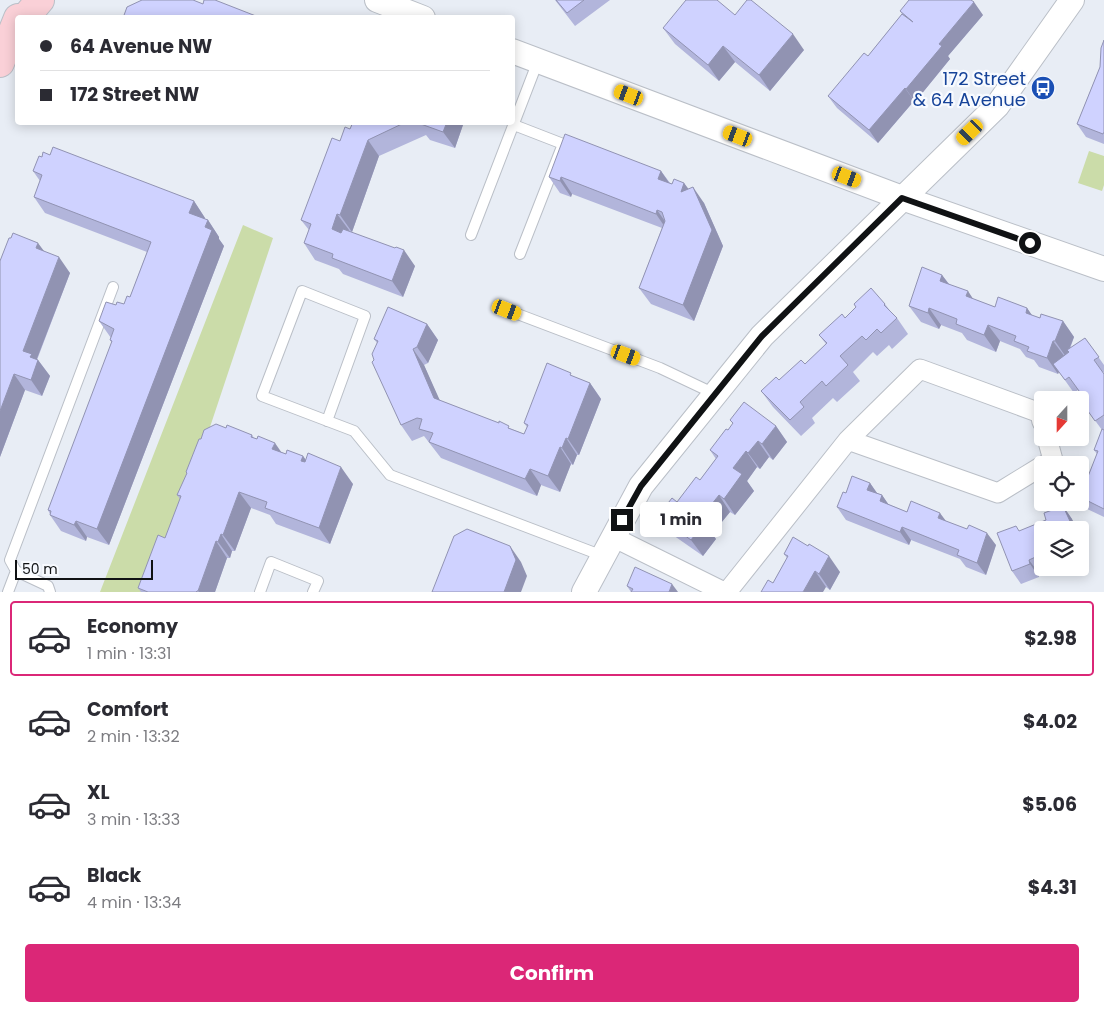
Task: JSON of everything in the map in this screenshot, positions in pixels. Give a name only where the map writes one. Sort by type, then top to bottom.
[{"type":"main road","points":[[20,15],[24,0]]},
{"type":"main road","points":[[26,15],[40,0]]},
{"type":"main road","points":[[0,63],[15,30]]},
{"type":"street","points":[[377,0],[415,15]]},
{"type":"street","points":[[584,592],[641,486],[762,336],[998,106],[1072,0]]},
{"type":"street","points":[[515,52],[902,198],[1104,269]]},
{"type":"street","points":[[608,547],[726,592],[848,440],[920,369],[1034,411]]},
{"type":"street","points":[[848,440],[998,493],[1034,472]]},
{"type":"lane","points":[[515,122],[538,61]]},
{"type":"lane","points":[[471,235],[514,125],[563,144],[520,254]]},
{"type":"lane","points":[[50,592],[48,586],[16,571],[10,560],[113,287]]},
{"type":"lane","points":[[327,421],[364,316],[302,291],[262,396],[327,421],[354,431],[390,475],[608,547]]},
{"type":"lane","points":[[507,310],[660,368],[715,394]]},
{"type":"lane","points":[[260,592],[271,562],[318,581],[314,592]]},
{"type":"lane","points":[[8,592],[16,571]]},
{"type":"green space","points":[[1089,151],[1104,156],[1104,185],[1102,191],[1078,183]]},
{"type":"green space","points":[[243,225],[273,238],[211,424],[147,592],[100,592]]},
{"type":"building","points":[[142,0],[193,0],[203,4],[204,0],[215,0],[253,15],[124,15],[127,7]]},
{"type":"building","points":[[556,0],[584,0],[567,13]]},
{"type":"building","points":[[686,0],[717,0],[735,15],[747,0],[751,0],[793,34],[759,75],[723,46],[708,65],[663,28]]},
{"type":"building","points":[[909,0],[971,0],[974,2],[939,44],[942,46],[869,130],[828,96],[864,53],[868,56],[902,14],[913,22],[900,11]]},
{"type":"building","points":[[1104,40],[1103,134],[1077,124],[1100,67],[1101,48]]},
{"type":"building","points":[[352,125],[400,125],[368,140],[340,215],[337,214],[332,229],[341,233],[343,229],[404,250],[392,281],[332,258],[333,254],[304,243],[311,224],[301,220],[332,138],[340,141],[345,127],[350,129]]},
{"type":"building","points":[[424,125],[446,125],[443,132]]},
{"type":"building","points":[[565,134],[661,171],[658,179],[672,184],[674,179],[684,183],[681,192],[693,187],[712,230],[683,305],[639,288],[665,221],[662,212],[657,210],[656,214],[561,177],[560,181],[549,177]]},
{"type":"building","points":[[53,147],[194,201],[189,213],[208,220],[205,227],[212,230],[97,529],[76,521],[74,525],[50,515],[51,511],[48,510],[112,341],[110,340],[114,329],[99,321],[106,302],[116,305],[117,302],[124,304],[127,296],[130,297],[151,242],[34,197],[42,175],[33,171],[39,156],[42,157],[43,152],[50,155]]},
{"type":"building","points":[[13,233],[38,243],[36,248],[59,257],[23,351],[32,354],[30,357],[38,360],[31,380],[14,374],[0,411],[0,261],[9,238],[11,238]]},
{"type":"building","points":[[922,267],[942,275],[940,281],[968,291],[966,296],[995,307],[998,297],[1027,308],[1026,313],[1040,318],[1041,314],[1063,321],[1047,358],[1027,351],[1029,347],[1014,341],[1016,336],[988,325],[984,335],[956,324],[957,319],[929,308],[928,313],[909,306]]},
{"type":"building","points":[[871,288],[897,318],[881,333],[877,329],[866,340],[862,336],[840,356],[848,365],[826,386],[822,381],[800,402],[804,407],[790,420],[761,391],[776,377],[779,380],[801,360],[805,364],[827,343],[819,335],[842,314],[845,318],[856,307],[854,304]]},
{"type":"building","points":[[388,307],[427,324],[417,347],[413,349],[434,398],[499,423],[499,421],[509,426],[508,428],[524,434],[528,425],[524,423],[547,363],[590,383],[568,439],[566,438],[562,448],[560,447],[548,476],[530,469],[525,479],[429,442],[433,433],[419,429],[422,419],[417,418],[401,425],[372,362],[374,360],[372,354],[378,341],[374,339]]},
{"type":"building","points":[[1085,338],[1099,357],[1094,360],[1104,374],[1104,415],[1095,421],[1089,412],[1089,391],[1079,391],[1069,377],[1065,380],[1053,364],[1069,352],[1067,350]]},
{"type":"building","points":[[744,402],[776,426],[762,444],[758,441],[748,453],[746,451],[733,468],[742,474],[724,499],[719,495],[700,519],[704,523],[691,540],[658,516],[672,498],[677,502],[696,477],[700,480],[718,456],[710,450],[733,423],[730,420]]},
{"type":"building","points":[[216,424],[226,428],[227,425],[252,435],[251,437],[257,439],[258,436],[275,443],[272,449],[286,454],[287,450],[303,456],[301,461],[305,462],[308,453],[341,467],[319,528],[265,508],[267,502],[239,492],[223,535],[221,534],[218,542],[216,541],[198,591],[148,592],[138,588],[158,535],[165,538],[181,496],[177,495],[199,439],[201,439],[204,430]]},
{"type":"building","points":[[1102,429],[1104,430],[1104,509],[1089,502],[1089,474],[1098,451],[1094,450]]},
{"type":"building","points":[[852,476],[870,483],[867,490],[882,495],[880,501],[907,512],[911,501],[940,513],[938,518],[967,529],[969,525],[987,533],[977,563],[957,555],[959,550],[902,527],[900,532],[837,507],[843,492],[846,493]]},
{"type":"building","points":[[1065,511],[1070,521],[1044,521],[1046,520],[1044,513]]},
{"type":"building","points":[[1034,525],[1034,558],[1029,560],[1030,564],[1012,571],[997,533],[1016,526],[1019,531]]},
{"type":"building","points":[[467,529],[510,546],[516,560],[504,592],[432,592],[454,536]]},
{"type":"building","points":[[793,537],[829,556],[819,574],[815,571],[803,592],[761,592],[768,580],[773,583],[788,556],[784,554]]},
{"type":"building","points":[[635,567],[672,584],[669,592],[631,592],[633,589],[627,586]]},
{"type":"place","name":"172 Street & 64 Avenue","points":[[1043,88]]},
{"type":"route","points":[[622,520],[641,486],[762,336],[902,198],[1030,243]]}]
